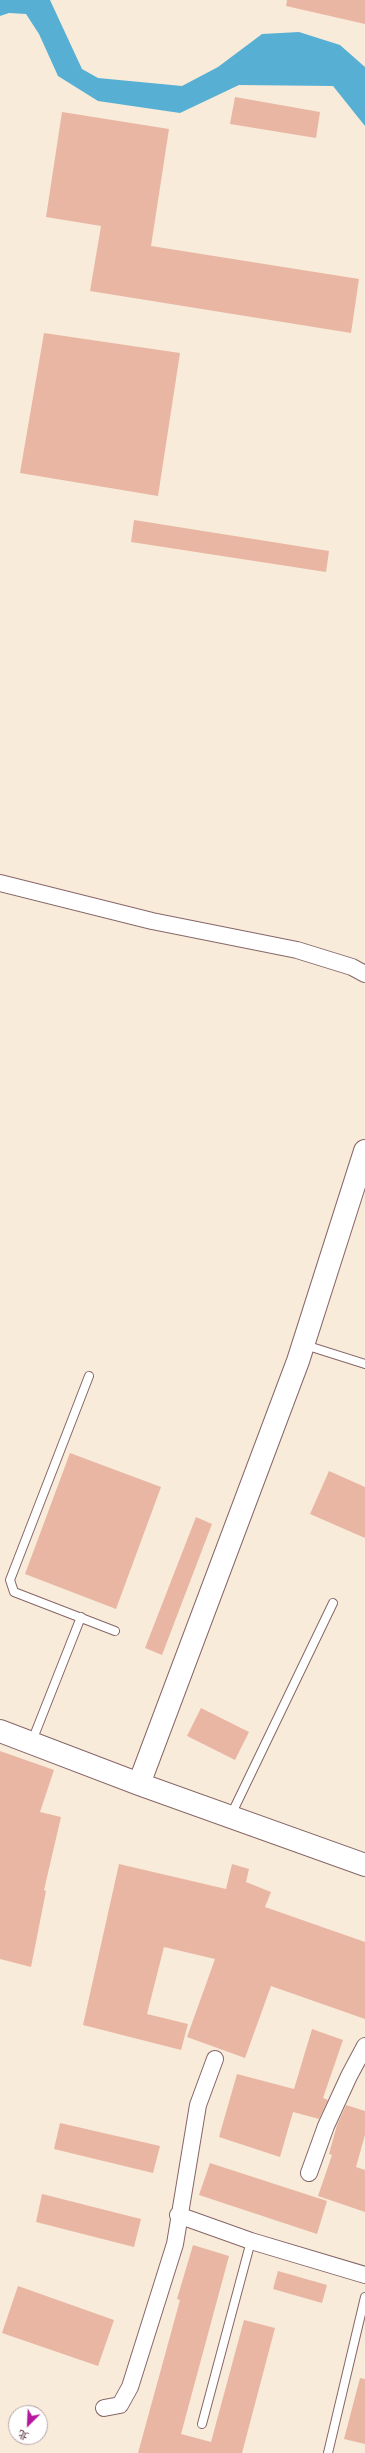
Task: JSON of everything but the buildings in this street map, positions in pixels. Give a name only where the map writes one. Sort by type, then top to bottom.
[{"type":"street","points":[[0,883],[152,921],[297,950],[352,967],[365,974]]},
{"type":"street","points":[[139,1784],[304,1344],[365,1151]]},
{"type":"street","points":[[0,1730],[139,1784],[365,1865]]},
{"type":"street","points":[[309,2173],[326,2126],[349,2076],[365,2046]]},
{"type":"street","points":[[104,2408],[120,2405],[130,2387],[175,2244],[178,2215],[198,2105],[215,2059]]},
{"type":"street","points":[[178,2215],[251,2241],[365,2274]]},
{"type":"lane","points":[[304,1344],[365,1364]]},
{"type":"lane","points":[[89,1376],[10,1580],[14,1592],[115,1631]]},
{"type":"lane","points":[[230,1816],[333,1603]]},
{"type":"lane","points":[[32,1743],[81,1617]]},
{"type":"lane","points":[[202,2424],[251,2241]]},
{"type":"lane","points":[[328,2453],[365,2297]]},
{"type":"water","points":[[0,0],[50,0],[82,69],[98,78],[182,86],[218,67],[262,34],[299,32],[340,45],[365,67],[365,126],[333,86],[239,85],[180,113],[98,101],[58,76],[39,34],[26,14],[9,13],[0,16]]}]
